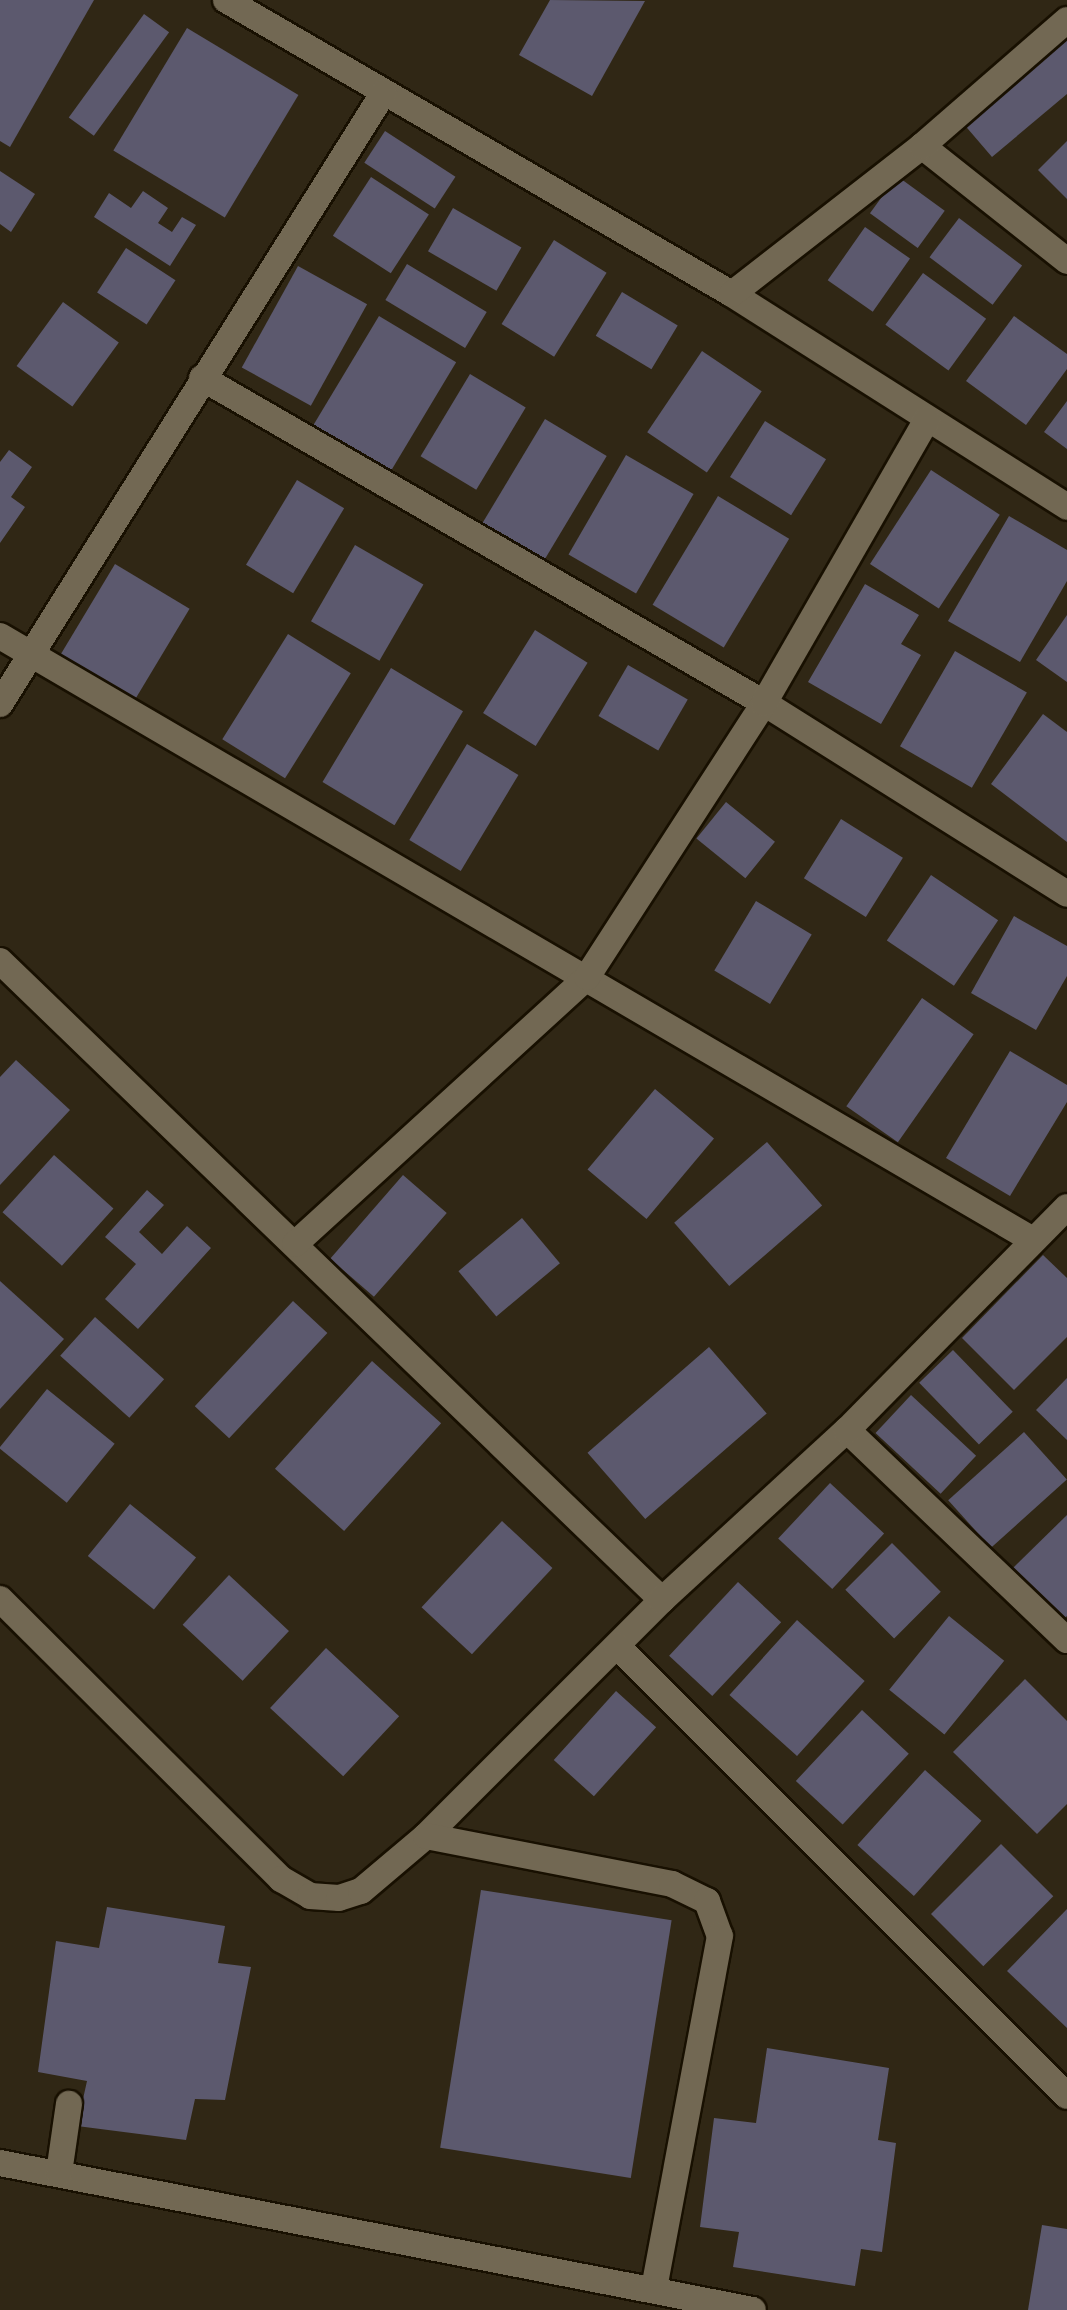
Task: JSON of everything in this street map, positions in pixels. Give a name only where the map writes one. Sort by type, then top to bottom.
[{"type":"street","points":[[226,0],[732,294],[926,420],[1067,507]]},
{"type":"street","points":[[732,294],[922,146],[1067,20]]},
{"type":"street","points":[[0,704],[202,378],[384,92]]},
{"type":"street","points":[[922,146],[1067,261]]},
{"type":"street","points":[[202,378],[764,703],[1067,894]]},
{"type":"street","points":[[295,1244],[587,977],[764,703],[926,420]]},
{"type":"street","points":[[0,636],[587,977],[1032,1240]]},
{"type":"street","points":[[0,961],[663,1600]]},
{"type":"street","points":[[0,1600],[281,1879],[310,1896],[339,1898],[361,1891],[426,1836],[663,1600],[847,1430],[1067,1207]]},
{"type":"street","points":[[847,1430],[1067,1640]]},
{"type":"street","points":[[617,1646],[1067,2096]]},
{"type":"street","points":[[426,1836],[673,1884],[707,1901],[720,1936],[654,2289]]},
{"type":"street","points":[[60,2173],[69,2104]]},
{"type":"street","points":[[0,2163],[753,2310]]},
{"type":"street","points":[[654,2289],[684,2310]]},
{"type":"building","points":[[0,0],[94,0],[10,147],[0,141]]},
{"type":"building","points":[[550,0],[645,1],[592,96],[519,55]]},
{"type":"building","points":[[144,14],[169,32],[94,136],[69,118]]},
{"type":"building","points":[[187,28],[298,95],[225,218],[113,151]]},
{"type":"building","points":[[1067,34],[1067,94],[992,157],[962,122]]},
{"type":"building","points":[[385,131],[455,177],[435,209],[364,163]]},
{"type":"building","points":[[1067,141],[1067,199],[1038,170]]},
{"type":"building","points":[[0,171],[35,194],[11,232],[0,224]]},
{"type":"building","points":[[897,176],[945,211],[918,248],[870,213]]},
{"type":"building","points":[[371,177],[429,215],[391,273],[333,236]]},
{"type":"building","points":[[143,191],[168,208],[158,223],[172,232],[182,217],[196,225],[170,266],[94,217],[109,193],[131,208]]},
{"type":"building","points":[[453,208],[521,247],[496,291],[428,251]]},
{"type":"building","points":[[959,218],[1022,266],[993,305],[930,257]]},
{"type":"building","points":[[865,227],[910,259],[873,312],[828,280]]},
{"type":"building","points":[[554,240],[607,273],[554,357],[502,324]]},
{"type":"building","points":[[126,248],[175,280],[147,325],[97,292]]},
{"type":"building","points":[[407,264],[487,312],[465,348],[385,300]]},
{"type":"building","points":[[298,266],[367,304],[311,406],[242,367]]},
{"type":"building","points":[[923,273],[986,319],[948,371],[885,325]]},
{"type":"building","points":[[622,292],[678,325],[651,369],[596,336]]},
{"type":"building","points":[[63,302],[119,343],[72,406],[17,366]]},
{"type":"building","points":[[379,316],[456,362],[391,471],[314,425]]},
{"type":"building","points":[[1014,316],[1067,354],[1067,369],[1026,425],[966,381]]},
{"type":"building","points":[[702,351],[762,391],[707,473],[647,432]]},
{"type":"building","points":[[470,374],[526,407],[476,490],[421,456]]},
{"type":"building","points":[[1067,401],[1067,449],[1044,432]]},
{"type":"building","points":[[545,419],[607,456],[544,561],[482,524]]},
{"type":"building","points":[[765,421],[826,459],[791,515],[730,477]]},
{"type":"building","points":[[9,450],[32,467],[11,497],[25,507],[0,543],[0,462]]},
{"type":"building","points":[[626,455],[694,494],[636,594],[568,555]]},
{"type":"building","points":[[931,470],[1000,515],[939,609],[870,564]]},
{"type":"building","points":[[297,480],[344,508],[293,593],[246,565]]},
{"type":"building","points":[[718,496],[789,539],[724,648],[653,605]]},
{"type":"building","points":[[1009,516],[1067,550],[1067,581],[1020,662],[948,621]]},
{"type":"building","points":[[355,545],[423,584],[379,661],[311,621]]},
{"type":"building","points":[[115,564],[190,609],[132,705],[57,660]]},
{"type":"building","points":[[865,584],[919,615],[901,644],[921,655],[881,724],[808,682]]},
{"type":"building","points":[[1067,615],[1067,682],[1036,660]]},
{"type":"building","points":[[535,630],[588,663],[536,746],[483,713]]},
{"type":"building","points":[[288,634],[351,673],[285,778],[222,739]]},
{"type":"building","points":[[955,651],[1027,692],[972,788],[900,746]]},
{"type":"building","points":[[628,665],[688,700],[658,751],[598,716]]},
{"type":"building","points":[[391,668],[463,711],[395,825],[322,782]]},
{"type":"building","points":[[1043,714],[1067,732],[1067,842],[991,784]]},
{"type":"building","points":[[467,744],[518,775],[461,871],[409,840]]},
{"type":"building","points":[[726,802],[775,842],[745,878],[696,839]]},
{"type":"building","points":[[841,819],[903,858],[866,917],[804,878]]},
{"type":"building","points":[[931,875],[998,920],[954,986],[887,940]]},
{"type":"building","points":[[756,901],[812,934],[770,1004],[714,970]]},
{"type":"building","points":[[1014,916],[1067,946],[1067,976],[1036,1030],[971,993]]},
{"type":"building","points":[[922,998],[974,1034],[898,1142],[846,1106]]},
{"type":"building","points":[[1010,1051],[1067,1085],[1067,1102],[1010,1196],[946,1158]]},
{"type":"building","points":[[16,1060],[70,1110],[0,1185],[0,1077]]},
{"type":"building","points":[[655,1089],[714,1138],[646,1219],[588,1169]]},
{"type":"building","points":[[767,1142],[822,1205],[729,1286],[674,1223]]},
{"type":"building","points":[[54,1155],[113,1209],[62,1266],[2,1212]]},
{"type":"building","points":[[403,1175],[447,1213],[374,1297],[330,1259]]},
{"type":"building","points":[[147,1190],[164,1205],[139,1232],[162,1254],[187,1226],[211,1248],[138,1329],[105,1299],[136,1264],[105,1237]]},
{"type":"building","points":[[522,1218],[560,1263],[496,1317],[458,1271]]},
{"type":"building","points":[[1043,1255],[1067,1278],[1067,1337],[1014,1390],[962,1338]]},
{"type":"building","points":[[0,1281],[64,1339],[0,1409]]},
{"type":"building","points":[[293,1301],[327,1333],[229,1438],[195,1406]]},
{"type":"building","points":[[95,1317],[164,1379],[129,1418],[60,1356]]},
{"type":"building","points":[[709,1347],[767,1413],[645,1519],[587,1453]]},
{"type":"building","points":[[953,1350],[1013,1412],[979,1445],[919,1383]]},
{"type":"building","points":[[372,1361],[441,1423],[344,1531],[275,1469]]},
{"type":"building","points":[[1067,1378],[1067,1440],[1036,1410]]},
{"type":"building","points":[[47,1389],[115,1444],[67,1503],[0,1449]]},
{"type":"building","points":[[911,1395],[976,1456],[941,1494],[876,1433]]},
{"type":"building","points":[[1024,1432],[1067,1480],[991,1548],[948,1500]]},
{"type":"building","points":[[830,1483],[884,1533],[832,1589],[778,1539]]},
{"type":"building","points":[[130,1504],[196,1557],[154,1610],[88,1556]]},
{"type":"building","points":[[1067,1515],[1067,1616],[1064,1619],[1013,1568]]},
{"type":"building","points":[[502,1521],[552,1568],[472,1654],[422,1607]]},
{"type":"building","points":[[892,1543],[941,1592],[894,1638],[845,1590]]},
{"type":"building","points":[[229,1575],[289,1631],[243,1681],[183,1625]]},
{"type":"building","points":[[738,1582],[781,1622],[712,1696],[669,1656]]},
{"type":"building","points":[[949,1616],[1004,1661],[944,1735],[889,1690]]},
{"type":"building","points":[[797,1620],[865,1681],[797,1756],[729,1695]]},
{"type":"building","points":[[326,1648],[399,1716],[343,1776],[270,1708]]},
{"type":"building","points":[[1025,1679],[1067,1721],[1067,1804],[1037,1834],[953,1752]]},
{"type":"building","points":[[616,1691],[656,1727],[594,1796],[554,1760]]},
{"type":"building","points":[[862,1710],[909,1754],[843,1825],[796,1781]]},
{"type":"building","points":[[925,1770],[981,1821],[914,1896],[857,1845]]},
{"type":"building","points":[[1001,1844],[1053,1896],[983,1966],[931,1914]]},
{"type":"building","points":[[481,1890],[672,1920],[631,2178],[440,2148]]},
{"type":"building","points":[[107,1907],[225,1926],[218,1963],[251,1967],[225,2100],[195,2099],[186,2140],[77,2126],[87,2081],[38,2072],[56,1941],[99,1948]]},
{"type":"building","points":[[1067,1909],[1067,2028],[1007,1971]]},
{"type":"building","points":[[767,2048],[889,2068],[878,2140],[896,2143],[882,2252],[861,2249],[855,2286],[733,2267],[739,2232],[700,2227],[714,2118],[756,2123]]},
{"type":"building","points":[[1042,2225],[1067,2229],[1067,2310],[1028,2310]]}]
